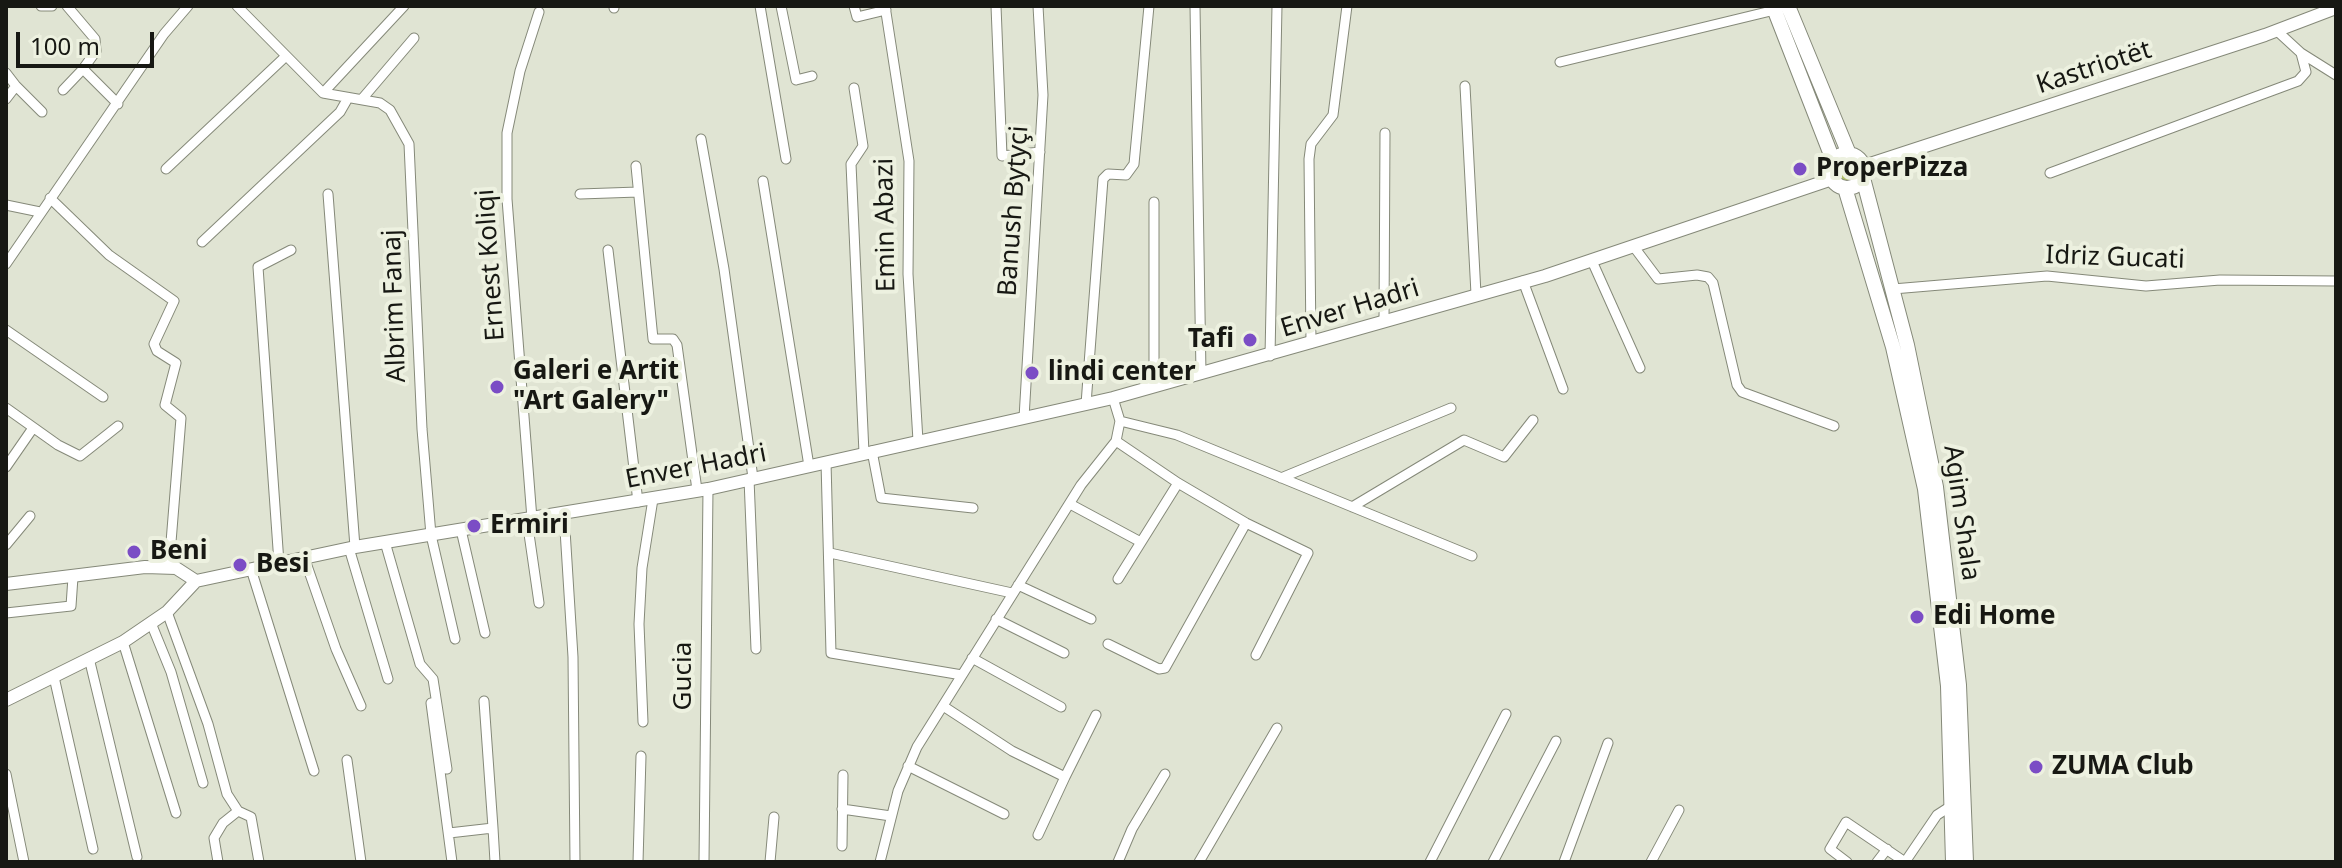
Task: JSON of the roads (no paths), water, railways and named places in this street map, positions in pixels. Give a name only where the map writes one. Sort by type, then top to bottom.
[{"type":"main road","points":[[1778,7],[1849,154]]},
{"type":"main road","points":[[1778,7],[1833,160],[1832,179],[1845,188],[1856,186],[1863,172],[1858,157],[1849,154],[1833,160]]},
{"type":"main road","name":"Agim Shala","points":[[1863,172],[1893,289],[1936,487],[1959,685],[1966,862]]},
{"type":"main road","name":"Agim Shala","points":[[1845,188],[1893,347],[1925,489],[1948,686],[1953,862]]},
{"type":"street","points":[[41,6],[52,6]]},
{"type":"street","points":[[63,90],[96,51],[95,39],[67,6]]},
{"type":"street","points":[[6,264],[164,34],[188,6]]},
{"type":"street","points":[[237,6],[323,93],[404,6]]},
{"type":"street","points":[[760,6],[786,159]]},
{"type":"street","points":[[781,6],[796,80],[812,76]]},
{"type":"street","name":"Emin Abazi","points":[[854,6],[857,17],[886,8],[909,161],[908,274],[918,441]]},
{"type":"street","points":[[996,6],[1002,156],[1040,152]]},
{"type":"street","name":"Banush Bytyçi","points":[[1024,418],[1043,95],[1038,6]]},
{"type":"street","points":[[1086,404],[1103,179],[1108,174],[1126,175],[1134,164],[1149,6]]},
{"type":"street","points":[[1195,6],[1201,374]]},
{"type":"street","points":[[1270,356],[1277,6]]},
{"type":"street","points":[[1311,343],[1309,159],[1311,144],[1333,115],[1347,6]]},
{"type":"street","points":[[1560,62],[1778,7]]},
{"type":"street","name":"Kastriotët","points":[[1863,172],[2336,8]]},
{"type":"street","name":"Ernest Koliqi","points":[[529,519],[507,199],[507,133],[520,71],[539,12]]},
{"type":"street","points":[[2276,30],[2301,53],[2336,75]]},
{"type":"street","points":[[362,99],[414,38]]},
{"type":"street","points":[[2050,173],[2298,81],[2306,72],[2301,53]]},
{"type":"street","points":[[166,169],[285,57]]},
{"type":"street","points":[[83,69],[118,104]]},
{"type":"street","points":[[6,73],[42,112]]},
{"type":"street","points":[[6,99],[16,86]]},
{"type":"street","points":[[1465,86],[1476,294]]},
{"type":"street","points":[[854,88],[863,146],[851,164],[868,452],[881,498],[973,508]]},
{"type":"street","name":"Albrim Fanaj","points":[[323,93],[380,103],[390,110],[409,144],[422,429],[431,535]]},
{"type":"street","points":[[202,242],[340,112],[348,98]]},
{"type":"street","points":[[1384,321],[1385,133]]},
{"type":"street","points":[[701,139],[724,269],[751,479],[756,649]]},
{"type":"street","points":[[580,194],[638,192],[636,166]]},
{"type":"street","name":"Enver Hadri","points":[[196,581],[385,542],[702,490],[1113,398],[1270,356],[1592,261],[1832,179]]},
{"type":"street","points":[[763,181],[809,466]]},
{"type":"street","name":"Gucia","points":[[638,192],[653,339],[673,339],[677,345],[702,490],[704,862]]},
{"type":"street","points":[[328,194],[352,548],[388,679]]},
{"type":"street","points":[[50,198],[109,255],[174,301],[154,344],[157,351],[176,363],[165,405],[181,418],[169,567]]},
{"type":"street","points":[[1154,202],[1154,387]]},
{"type":"street","points":[[6,205],[40,212]]},
{"type":"street","points":[[1634,247],[1658,279],[1697,275],[1708,277],[1713,283],[1737,385],[1742,392],[1834,426]]},
{"type":"street","points":[[279,563],[258,267],[291,250]]},
{"type":"street","points":[[608,250],[638,502]]},
{"type":"street","points":[[1592,261],[1640,368]]},
{"type":"street","name":"Idriz Gucati","points":[[1893,289],[2047,276],[2146,286],[2220,280],[2336,281]]},
{"type":"street","points":[[1523,281],[1563,389]]},
{"type":"street","points":[[6,330],[103,397]]},
{"type":"street","points":[[880,862],[908,766],[1015,589],[1070,504],[1116,441],[1120,421],[1113,398]]},
{"type":"street","points":[[6,408],[80,456],[118,426]]},
{"type":"street","points":[[1281,478],[1451,408]]},
{"type":"street","points":[[1352,507],[1464,440],[1504,457],[1533,420]]},
{"type":"street","points":[[1120,421],[1177,435],[1472,556]]},
{"type":"street","points":[[6,467],[33,428]]},
{"type":"street","points":[[1116,441],[1178,483],[1246,523],[1308,553],[1256,655]]},
{"type":"street","points":[[826,462],[831,653],[962,675]]},
{"type":"street","points":[[1118,579],[1178,483]]},
{"type":"street","points":[[643,722],[639,624],[642,568],[653,499]]},
{"type":"street","points":[[1070,504],[1137,540]]},
{"type":"street","points":[[564,514],[573,657],[575,862]]},
{"type":"street","points":[[6,545],[30,516]]},
{"type":"street","points":[[529,519],[539,603]]},
{"type":"street","points":[[1108,644],[1159,669],[1165,668],[1246,523]]},
{"type":"street","points":[[461,530],[485,633]]},
{"type":"street","points":[[431,535],[455,639]]},
{"type":"street","points":[[385,542],[420,664],[433,679],[447,769]]},
{"type":"street","points":[[830,553],[1015,589],[1091,619]]},
{"type":"street","points":[[304,557],[336,649],[361,706]]},
{"type":"street","points":[[6,584],[169,567],[185,571],[196,581],[167,612],[123,642],[6,700]]},
{"type":"street","points":[[251,569],[314,771]]},
{"type":"street","points":[[6,613],[71,606],[73,577]]},
{"type":"street","points":[[167,612],[208,724],[227,794],[238,811],[251,817],[259,862]]},
{"type":"street","points":[[996,619],[1064,653]]},
{"type":"street","points":[[151,623],[171,672],[203,783]]},
{"type":"street","points":[[123,642],[176,813]]},
{"type":"street","points":[[89,658],[137,857]]},
{"type":"street","points":[[972,658],[1061,707]]},
{"type":"street","points":[[54,677],[93,849]]},
{"type":"street","points":[[484,701],[495,862]]},
{"type":"street","points":[[431,703],[452,862]]},
{"type":"street","points":[[943,706],[1012,751],[1065,777]]},
{"type":"street","points":[[1430,862],[1506,714]]},
{"type":"street","points":[[1038,835],[1096,715]]},
{"type":"street","points":[[1199,862],[1277,728]]},
{"type":"street","points":[[1493,862],[1556,741]]},
{"type":"street","points":[[1564,862],[1608,743]]},
{"type":"street","points":[[638,862],[641,756]]},
{"type":"street","points":[[347,760],[361,862]]},
{"type":"street","points":[[908,766],[1004,814]]},
{"type":"street","points":[[6,774],[24,862]]},
{"type":"street","points":[[1118,862],[1132,829],[1165,774]]},
{"type":"street","points":[[842,846],[843,775]]},
{"type":"street","points":[[1847,862],[1830,849],[1842,822],[1850,823],[1905,862],[1937,815],[1951,806]]},
{"type":"street","points":[[842,809],[891,816]]},
{"type":"street","points":[[1651,862],[1679,810]]},
{"type":"street","points":[[218,862],[214,838],[223,823],[238,811]]},
{"type":"street","points":[[770,862],[774,817]]},
{"type":"street","points":[[449,833],[493,828]]},
{"type":"street","points":[[1877,862],[1887,849]]},
{"type":"place","name":"ProperPizza","points":[[1800,169]]},
{"type":"place","name":"Tafi","points":[[1250,340]]},
{"type":"place","name":"lindi center","points":[[1032,373]]},
{"type":"place","name":"Galeri e Artit \"Art Galery\"","points":[[497,387]]},
{"type":"place","name":"Ermiri","points":[[474,526]]},
{"type":"place","name":"Beni","points":[[134,552]]},
{"type":"place","name":"Besi","points":[[240,565]]},
{"type":"place","name":"Edi Home","points":[[1917,617]]},
{"type":"place","name":"ZUMA Club","points":[[2036,767]]}]
